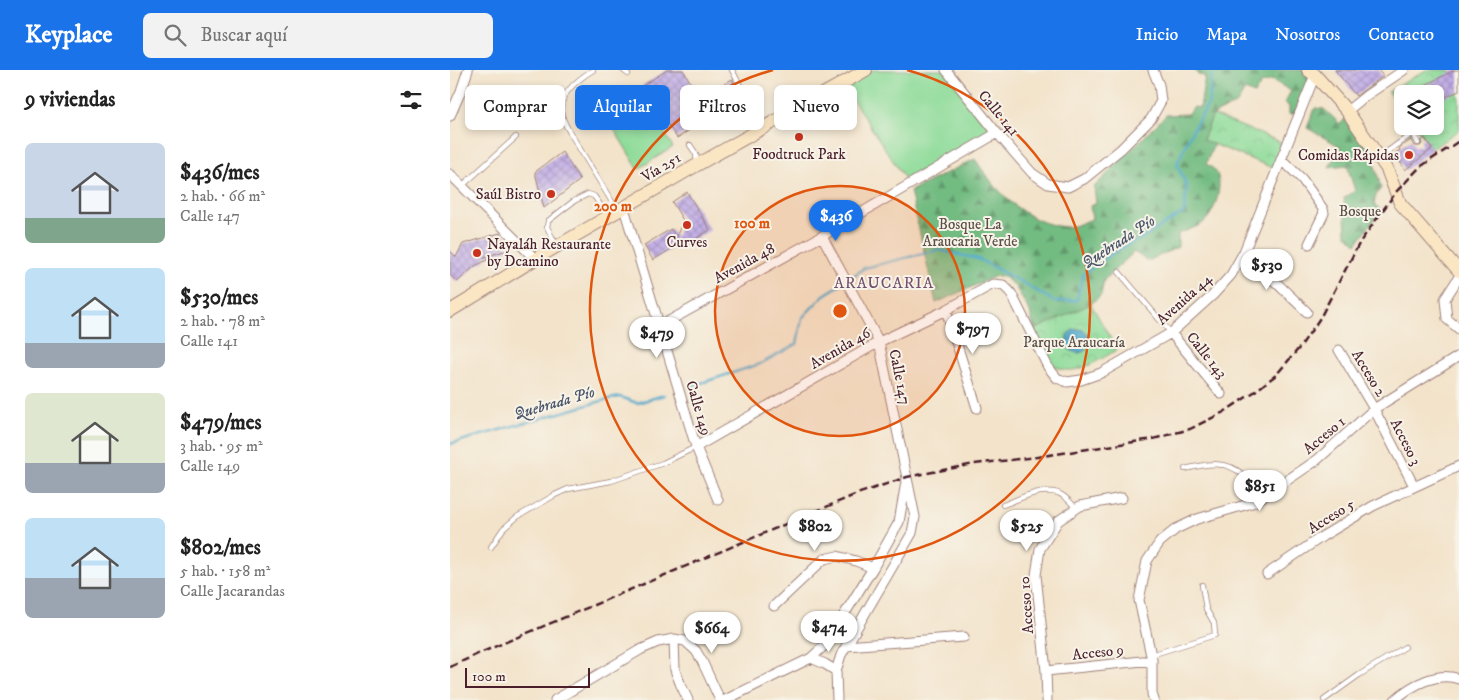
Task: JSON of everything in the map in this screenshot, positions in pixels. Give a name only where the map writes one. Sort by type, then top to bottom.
[{"type":"main road","name":"Vía 251","points":[[764,126],[866,70]]},
{"type":"main road","points":[[1312,72],[1346,111],[1379,157],[1387,170],[1400,203],[1459,271]]},
{"type":"main road","name":"Vía 251","points":[[451,308],[758,130]]},
{"type":"street","points":[[450,116],[468,70]]},
{"type":"street","name":"Calle 141","points":[[946,70],[1032,173],[1048,184],[1068,187],[1084,179],[1121,149],[1151,119],[1160,101],[1159,85],[1153,70]]},
{"type":"street","points":[[1346,111],[1366,95],[1404,70]]},
{"type":"street","name":"Avenida 44","points":[[1067,382],[1081,380],[1102,373],[1171,333],[1213,295],[1231,275],[1244,252],[1312,72]]},
{"type":"street","name":"Avenida 48","points":[[660,326],[822,236],[997,133]]},
{"type":"street","points":[[1281,158],[1302,179],[1323,209],[1324,213],[1309,244]]},
{"type":"street","points":[[450,174],[535,259]]},
{"type":"street","name":"Calle 149","points":[[617,212],[660,326],[696,447],[718,500]]},
{"type":"street","name":"Calle 147","points":[[822,236],[879,342],[915,517],[912,533],[841,655],[829,667]]},
{"type":"street","points":[[1244,252],[1307,312]]},
{"type":"street","points":[[1459,276],[1445,299],[1447,319],[1459,329]]},
{"type":"street","name":"Avenida 46","points":[[696,447],[879,342],[946,310],[993,284],[1003,285],[1010,292],[1048,367],[1057,378],[1067,382]]},
{"type":"street","points":[[946,310],[977,408]]},
{"type":"street","name":"Calle 143","points":[[1171,333],[1221,394]]},
{"type":"street","name":"Acceso 2","points":[[1339,350],[1374,410]]},
{"type":"street","name":"Acceso 1","points":[[1154,700],[1152,694],[1152,658],[1139,600],[1147,561],[1160,542],[1176,529],[1197,519],[1252,503],[1261,498],[1317,460],[1374,410],[1459,356]]},
{"type":"street","name":"Acceso 3","points":[[1374,410],[1414,486]]},
{"type":"street","name":"Acceso 5","points":[[1267,574],[1373,506],[1459,466]]},
{"type":"street","points":[[725,700],[811,658],[826,644],[873,568],[898,522],[907,476]]},
{"type":"street","name":"Acceso 10","points":[[1048,700],[1036,575],[1040,549],[1058,520],[1080,506],[1122,498]]},
{"type":"street","points":[[774,606],[824,559],[837,556],[873,568]]},
{"type":"street","points":[[846,646],[964,637]]},
{"type":"street","points":[[554,700],[640,650],[658,642],[674,639],[685,641],[696,651],[720,700]]},
{"type":"street","points":[[674,639],[675,670],[688,700]]},
{"type":"street","points":[[826,644],[837,700]]},
{"type":"street","points":[[811,658],[829,667]]},
{"type":"street","name":"Acceso 9","points":[[1046,671],[1152,658]]},
{"type":"street","points":[[1395,700],[1427,679],[1453,677],[1459,679]]},
{"type":"lane","points":[[593,70],[578,81],[566,94],[561,110],[568,131],[617,212]]},
{"type":"lane","points":[[623,70],[628,74]]},
{"type":"lane","points":[[732,70],[740,85]]},
{"type":"lane","points":[[1379,157],[1414,133],[1418,143]]},
{"type":"lane","points":[[462,186],[516,137]]},
{"type":"lane","points":[[690,144],[696,154],[697,165]]},
{"type":"lane","points":[[557,247],[547,227],[548,221],[574,201],[588,194],[617,212]]},
{"type":"lane","points":[[1120,272],[1171,333]]},
{"type":"lane","points":[[491,547],[503,529],[517,517],[555,495],[568,489],[611,481],[663,463],[696,447]]},
{"type":"lane","points":[[1185,468],[1221,464],[1233,468],[1244,476],[1261,498]]},
{"type":"lane","points":[[1003,505],[1038,492],[1049,491],[1059,493],[1077,508]]},
{"type":"lane","points":[[1152,658],[1215,635],[1214,623],[1206,609],[1202,585]]},
{"type":"lane","points":[[1324,700],[1359,675],[1405,647]]},
{"type":"green space","points":[[873,70],[945,70],[992,132],[905,179],[857,106],[857,85],[850,85]]},
{"type":"green space","name":"Bosque La Araucaria Verde","points":[[1196,70],[1308,70],[1313,73],[1295,114],[1289,114],[1289,107],[1285,102],[1291,91],[1272,80],[1262,83],[1254,94],[1245,90],[1237,103],[1213,115],[1203,139],[1214,144],[1206,164],[1214,169],[1217,174],[1219,180],[1218,195],[1213,209],[1205,221],[1178,234],[1178,247],[1148,261],[1134,252],[1104,280],[1101,295],[1091,304],[1034,330],[1030,312],[1015,286],[1003,276],[996,276],[936,303],[910,191],[975,159],[1002,194],[1025,213],[1037,220],[1051,225],[1066,227],[1092,219],[1090,206],[1096,203],[1094,187],[1166,115],[1187,114],[1194,107],[1200,108],[1205,76],[1198,75]]},
{"type":"green space","points":[[1426,70],[1449,70],[1459,97],[1459,130],[1432,149],[1422,135],[1444,135],[1444,85],[1400,85]]},
{"type":"green space","points":[[1394,89],[1394,100],[1388,92]]},
{"type":"green space","name":"Bosque","points":[[1315,108],[1324,109],[1340,124],[1348,116],[1379,157],[1374,162],[1381,188],[1376,195],[1374,204],[1381,210],[1356,244],[1346,234],[1344,198],[1355,191],[1347,165],[1329,167],[1341,147],[1307,128]]},
{"type":"green space","points":[[1213,115],[1283,143],[1273,168],[1203,140]]},
{"type":"green space","points":[[615,130],[662,130],[673,147],[638,169]]},
{"type":"green space","name":"Parque Araucaría","points":[[1091,304],[1117,350],[1075,370],[1058,368],[1048,359],[1034,330]]},
{"type":"water","points":[[1078,329],[1087,332],[1090,341],[1087,350],[1078,353],[1069,350],[1066,341],[1069,332]]},
{"type":"building","points":[[667,70],[683,70],[692,85],[680,85],[680,130],[689,130],[677,138],[670,128],[670,85],[644,85]]},
{"type":"building","points":[[1335,70],[1378,70],[1383,76],[1356,96]]},
{"type":"building","points":[[1455,70],[1459,70],[1459,91],[1444,98],[1444,85],[1425,85]]},
{"type":"building","points":[[732,79],[735,85],[723,85]]},
{"type":"building","name":"Comidas Rápidas","points":[[1425,138],[1432,149],[1405,170],[1395,153],[1411,140],[1414,146],[1420,146],[1422,144],[1421,141]]},
{"type":"building","name":"Saúl Bistro","points":[[562,152],[580,180],[544,208],[535,172]]},
{"type":"building","points":[[687,192],[710,230],[680,248],[678,245],[653,260],[644,245],[671,229],[676,238],[683,220],[672,202]]},
{"type":"building","name":"Nayaláh Restaurante by Dcamino","points":[[500,233],[508,250],[484,257],[487,260],[475,266],[457,282],[450,275],[450,251],[456,257],[463,244]]},
{"type":"waterway","name":"Quebrada Pío","points":[[853,276],[864,268],[938,250],[978,259],[1055,302],[1077,300],[1083,274],[1113,253],[1148,235],[1184,212],[1187,187],[1177,164],[1192,131],[1209,103],[1212,70]]},
{"type":"waterway","name":"Quebrada Pío","points":[[689,387],[760,364],[797,344],[802,318],[824,295],[840,285]]},
{"type":"waterway","name":"Quebrada Pío","points":[[450,444],[609,399],[620,397],[637,403],[664,395]]},
{"type":"railway","points":[[450,667],[857,494],[907,477],[974,464],[1037,457],[1153,439],[1190,429],[1224,412],[1276,375],[1300,347],[1320,318],[1360,242],[1396,192],[1420,167],[1459,141]]},
{"type":"place","name":"Foodtruck Park","points":[[799,137]]},
{"type":"place","name":"Comidas Rápidas","points":[[1409,155]]},
{"type":"place","name":"Saúl Bistro","points":[[551,194]]},
{"type":"place","name":"Curves","points":[[687,225]]},
{"type":"place","name":"Nayaláh Restaurante by Dcamino","points":[[477,253]]},
{"type":"district","name":"ARAUCARIA","points":[[884,282]]}]
